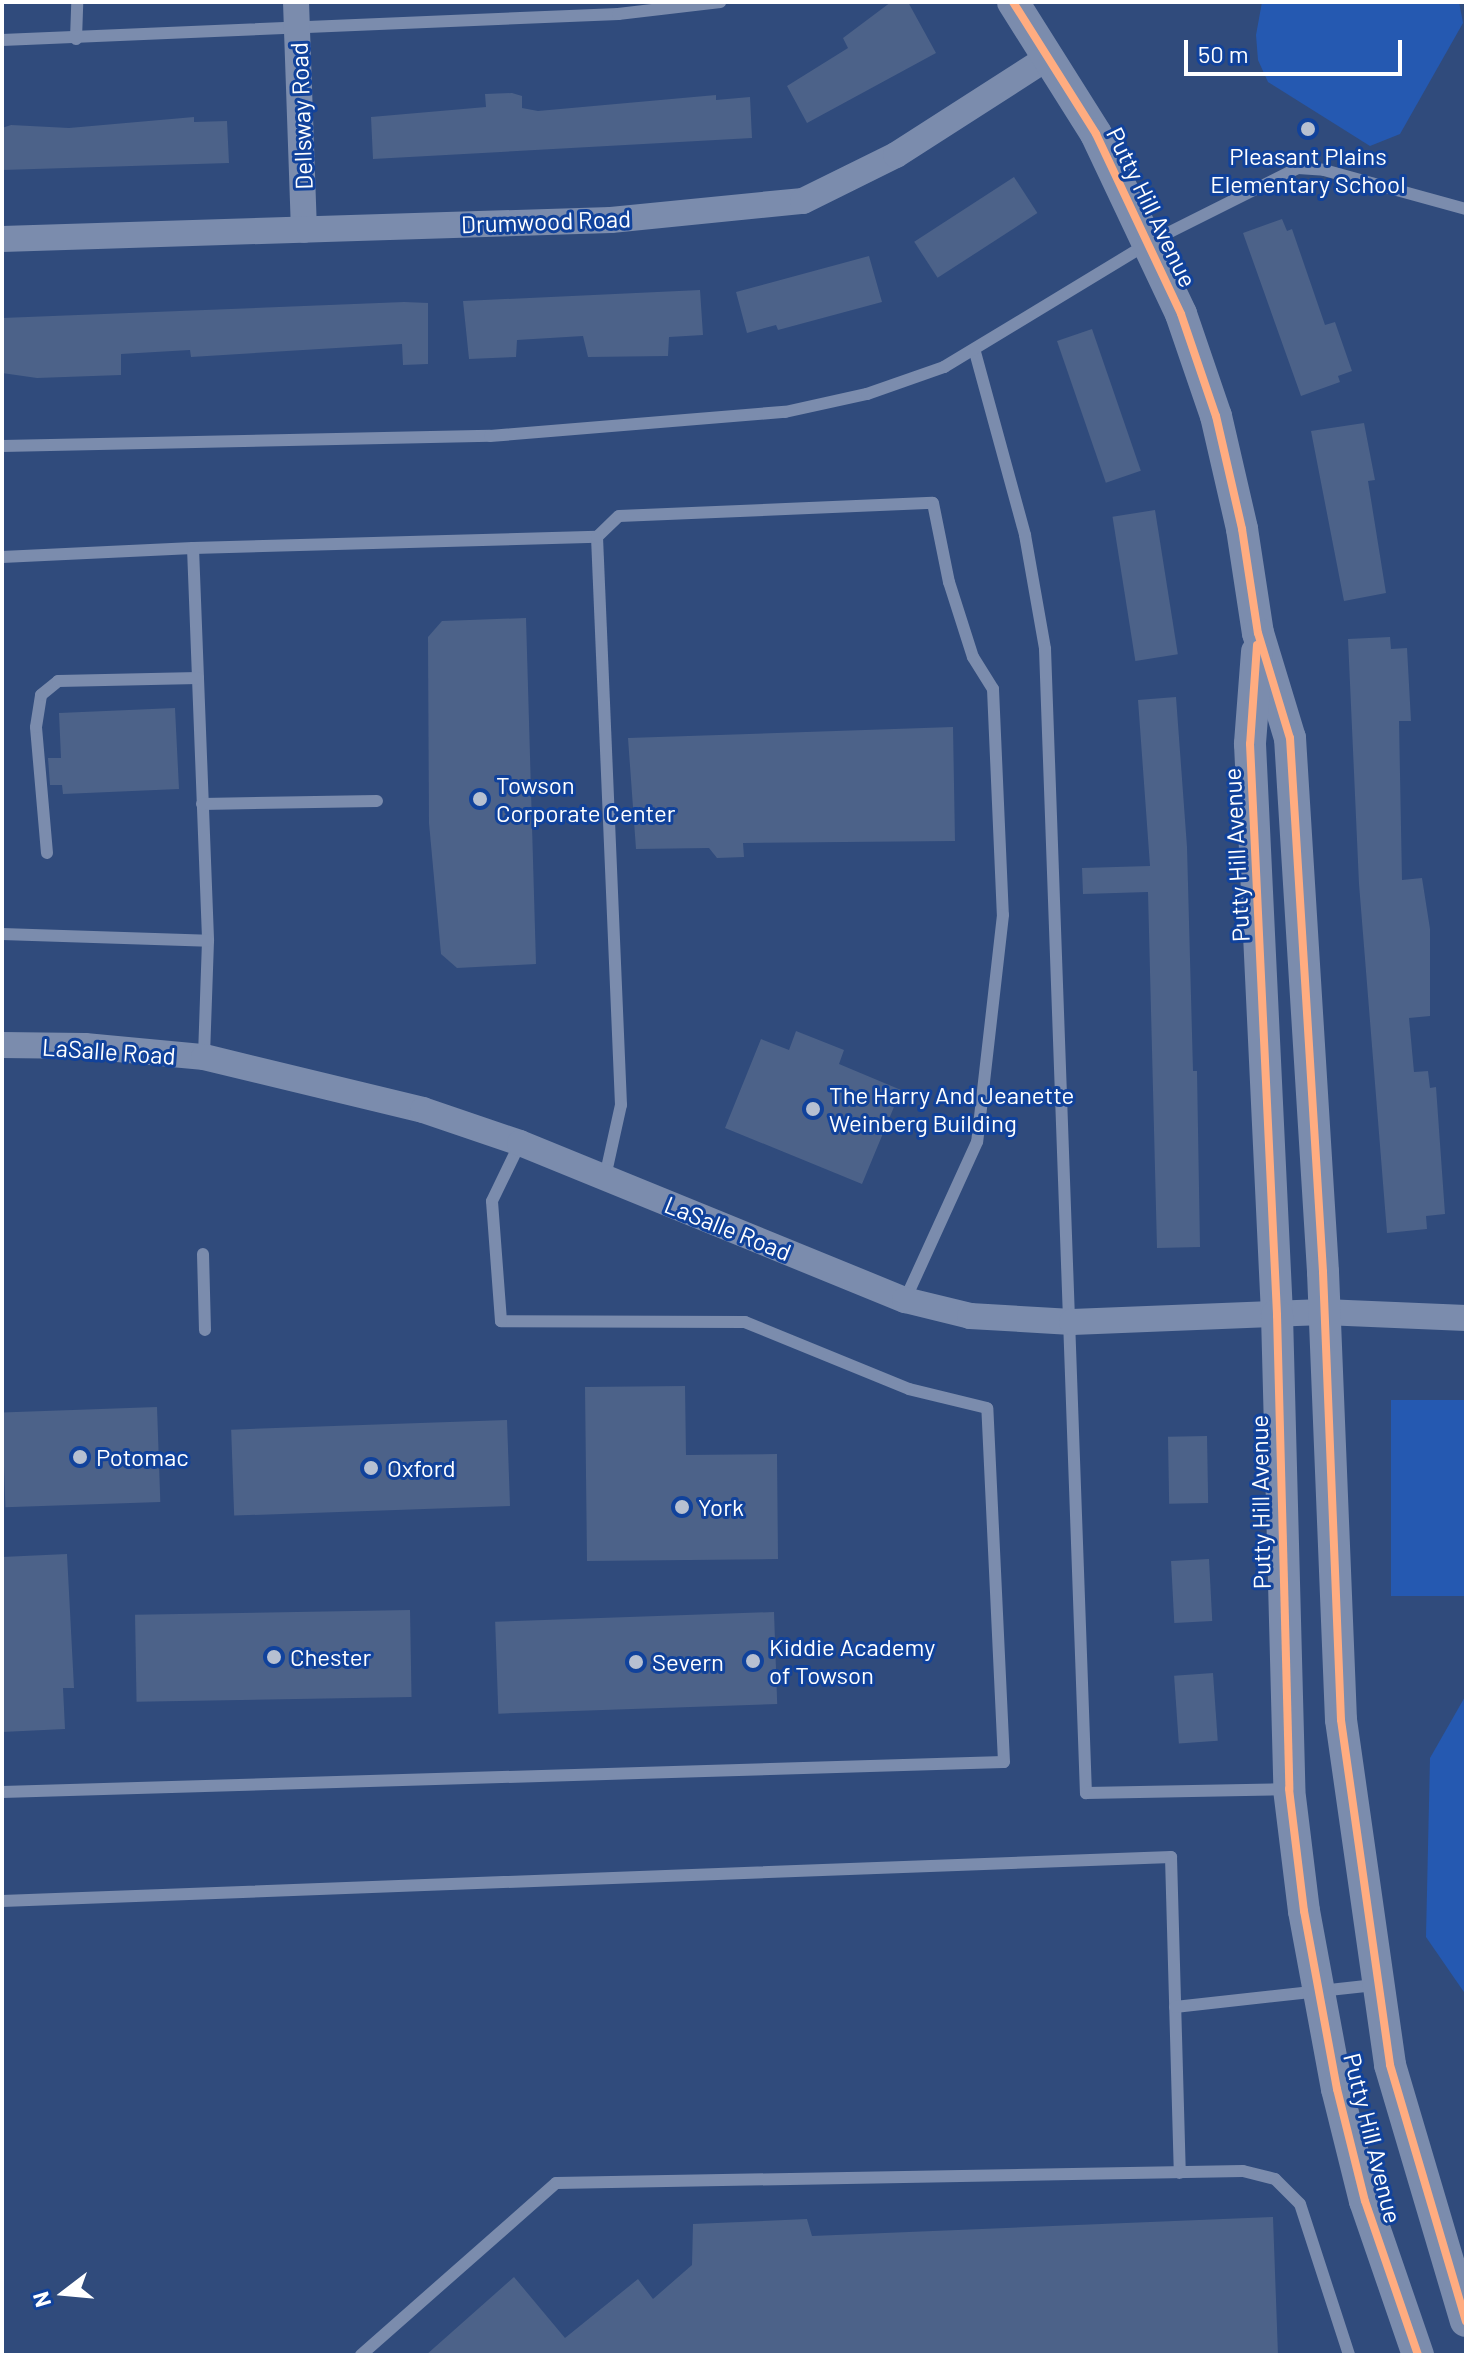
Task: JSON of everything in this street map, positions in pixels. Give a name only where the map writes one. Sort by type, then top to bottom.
[{"type":"street","name":"Putty Hill Avenue","points":[[1013,2],[1050,56],[1150,242],[1216,416],[1242,529],[1258,633],[1290,738],[1324,1312],[1341,1720],[1375,1985],[1415,2163],[1466,2321]]},
{"type":"street","name":"Dellsway Road","points":[[297,14],[304,230]]},
{"type":"street","name":"Drumwood Road","points":[[2,239],[611,220],[803,201],[896,155],[1050,56]]},
{"type":"street","name":"Putty Hill Avenue","points":[[1258,633],[1250,744],[1277,1315],[1289,1789],[1318,1991],[1365,2201],[1418,2355]]},
{"type":"street","name":"LaSalle Road","points":[[2,1045],[85,1046],[204,1057],[342,1088],[520,1143],[905,1300],[970,1316],[1072,1322],[1324,1312],[1466,1318]]},
{"type":"lane","points":[[76,39],[77,2]]},
{"type":"lane","points":[[2,40],[76,39],[297,14],[618,8],[720,2]]},
{"type":"lane","points":[[2,446],[490,436],[785,412],[867,394],[975,352],[1150,242],[1298,168],[1324,170],[1466,209]]},
{"type":"lane","points":[[975,352],[1025,535],[1045,649],[1072,1322],[1086,1793],[1289,1789]]},
{"type":"lane","points":[[2,557],[193,548],[597,537],[619,516],[933,503],[949,582],[973,657],[993,689],[1003,915],[977,1142],[905,1300]]},
{"type":"lane","points":[[597,537],[621,1105],[605,1177]]},
{"type":"lane","points":[[193,548],[208,941],[204,1057]]},
{"type":"lane","points":[[47,853],[36,727],[41,695],[58,681],[198,678]]},
{"type":"lane","points":[[202,804],[377,801]]},
{"type":"lane","points":[[2,934],[208,941]]},
{"type":"lane","points":[[2,1792],[1004,1762],[987,1408],[909,1389],[745,1322],[501,1321],[492,1201],[520,1143]]},
{"type":"lane","points":[[203,1254],[205,1330]]},
{"type":"lane","points":[[2,1901],[1171,1857],[1180,2173]]},
{"type":"lane","points":[[1175,2007],[1375,1985]]},
{"type":"lane","points":[[361,2355],[556,2183],[1243,2171],[1275,2179],[1300,2204],[1349,2355]]},
{"type":"shaded area","points":[[1262,2],[1459,2],[1463,23],[1400,134],[1370,146],[1268,82],[1258,60],[1256,35]]},
{"type":"shaded area","points":[[1391,1400],[1466,1400],[1466,1596],[1391,1596]]},
{"type":"shaded area","points":[[1466,1695],[1466,1995],[1426,1937],[1430,1758]]},
{"type":"building","points":[[891,2],[908,2],[936,53],[807,123],[787,86],[848,48],[843,38]]},
{"type":"building","points":[[512,93],[522,96],[522,108],[538,111],[716,95],[716,100],[750,97],[752,138],[373,159],[371,117],[486,107],[485,94]]},
{"type":"building","points":[[194,117],[194,122],[227,121],[229,163],[2,170],[2,128],[11,125],[69,128]]},
{"type":"building","points":[[1014,177],[1037,213],[938,278],[914,242]]},
{"type":"building","points":[[1282,219],[1287,231],[1292,229],[1325,325],[1335,322],[1352,371],[1338,376],[1340,382],[1301,396],[1243,233]]},
{"type":"building","points":[[869,256],[882,302],[778,330],[776,325],[747,333],[736,292]]},
{"type":"building","points":[[700,290],[703,335],[669,337],[668,356],[588,357],[583,336],[517,340],[516,357],[469,359],[463,301]]},
{"type":"building","points":[[428,303],[428,364],[403,365],[402,344],[191,357],[190,350],[121,354],[121,375],[37,378],[2,373],[2,318]]},
{"type":"building","points":[[1092,329],[1141,471],[1106,483],[1057,341]]},
{"type":"building","points":[[1364,423],[1375,480],[1368,481],[1386,593],[1344,601],[1311,431]]},
{"type":"building","points":[[1155,510],[1178,654],[1135,661],[1113,517]]},
{"type":"building","name":"Towson Corporate Center","points":[[526,618],[536,964],[457,968],[441,954],[429,823],[428,637],[442,621]]},
{"type":"building","points":[[1390,637],[1391,649],[1407,648],[1411,721],[1399,721],[1402,880],[1422,878],[1430,929],[1430,1016],[1409,1018],[1414,1072],[1428,1071],[1430,1088],[1436,1087],[1445,1214],[1426,1216],[1427,1229],[1387,1233],[1359,884],[1348,639]]},
{"type":"building","points":[[1176,697],[1187,847],[1193,1071],[1197,1071],[1200,1247],[1157,1248],[1148,892],[1083,894],[1082,868],[1150,866],[1138,700]]},
{"type":"building","points":[[175,708],[179,789],[63,794],[62,785],[50,785],[48,758],[61,758],[59,713]]},
{"type":"building","points":[[953,727],[955,841],[743,843],[744,857],[717,858],[709,848],[636,849],[628,738]]},
{"type":"building","name":"The Harry And Jeanette Weinberg Building","points":[[796,1031],[844,1050],[839,1064],[901,1090],[862,1184],[725,1128],[761,1039],[789,1050]]},
{"type":"building","name":"York","points":[[685,1386],[686,1455],[777,1454],[778,1559],[587,1561],[585,1387]]},
{"type":"building","name":"Potomac","points":[[157,1407],[160,1502],[5,1507],[2,1412]]},
{"type":"building","name":"Oxford","points":[[507,1420],[510,1506],[234,1516],[231,1430]]},
{"type":"building","points":[[1207,1436],[1208,1503],[1169,1504],[1168,1437]]},
{"type":"building","points":[[67,1554],[74,1688],[63,1688],[65,1729],[2,1732],[2,1557]]},
{"type":"building","points":[[1209,1559],[1212,1621],[1174,1623],[1171,1561]]},
{"type":"building","name":"Chester","points":[[410,1610],[412,1697],[137,1702],[135,1615]]},
{"type":"building","name":"Severn","points":[[774,1612],[777,1704],[498,1714],[495,1622]]},
{"type":"building","points":[[1213,1673],[1218,1741],[1179,1744],[1174,1676]]},
{"type":"building","points":[[1273,2217],[1278,2355],[426,2355],[514,2277],[565,2338],[638,2279],[653,2299],[692,2265],[693,2224],[807,2219],[812,2236]]},
{"type":"cycle path","points":[[1013,2],[1096,134],[1181,314],[1216,416],[1242,529],[1258,633],[1290,738],[1323,1272],[1341,1720],[1390,2065],[1466,2321]]},
{"type":"cycle path","points":[[1257,645],[1250,744],[1277,1315],[1289,1789],[1304,1911],[1337,2089],[1365,2201],[1418,2355]]},
{"type":"place","name":"Pleasant Plains Elementary School","points":[[1308,129]]},
{"type":"place","name":"Towson Corporate Center","points":[[480,799]]},
{"type":"place","name":"The Harry And Jeanette Weinberg Building","points":[[813,1109]]},
{"type":"place","name":"Potomac","points":[[80,1457]]},
{"type":"place","name":"Oxford","points":[[371,1468]]},
{"type":"place","name":"York","points":[[682,1507]]},
{"type":"place","name":"Chester","points":[[274,1657]]},
{"type":"place","name":"Kiddie Academy of Towson","points":[[753,1661]]},
{"type":"place","name":"Severn","points":[[636,1662]]}]
